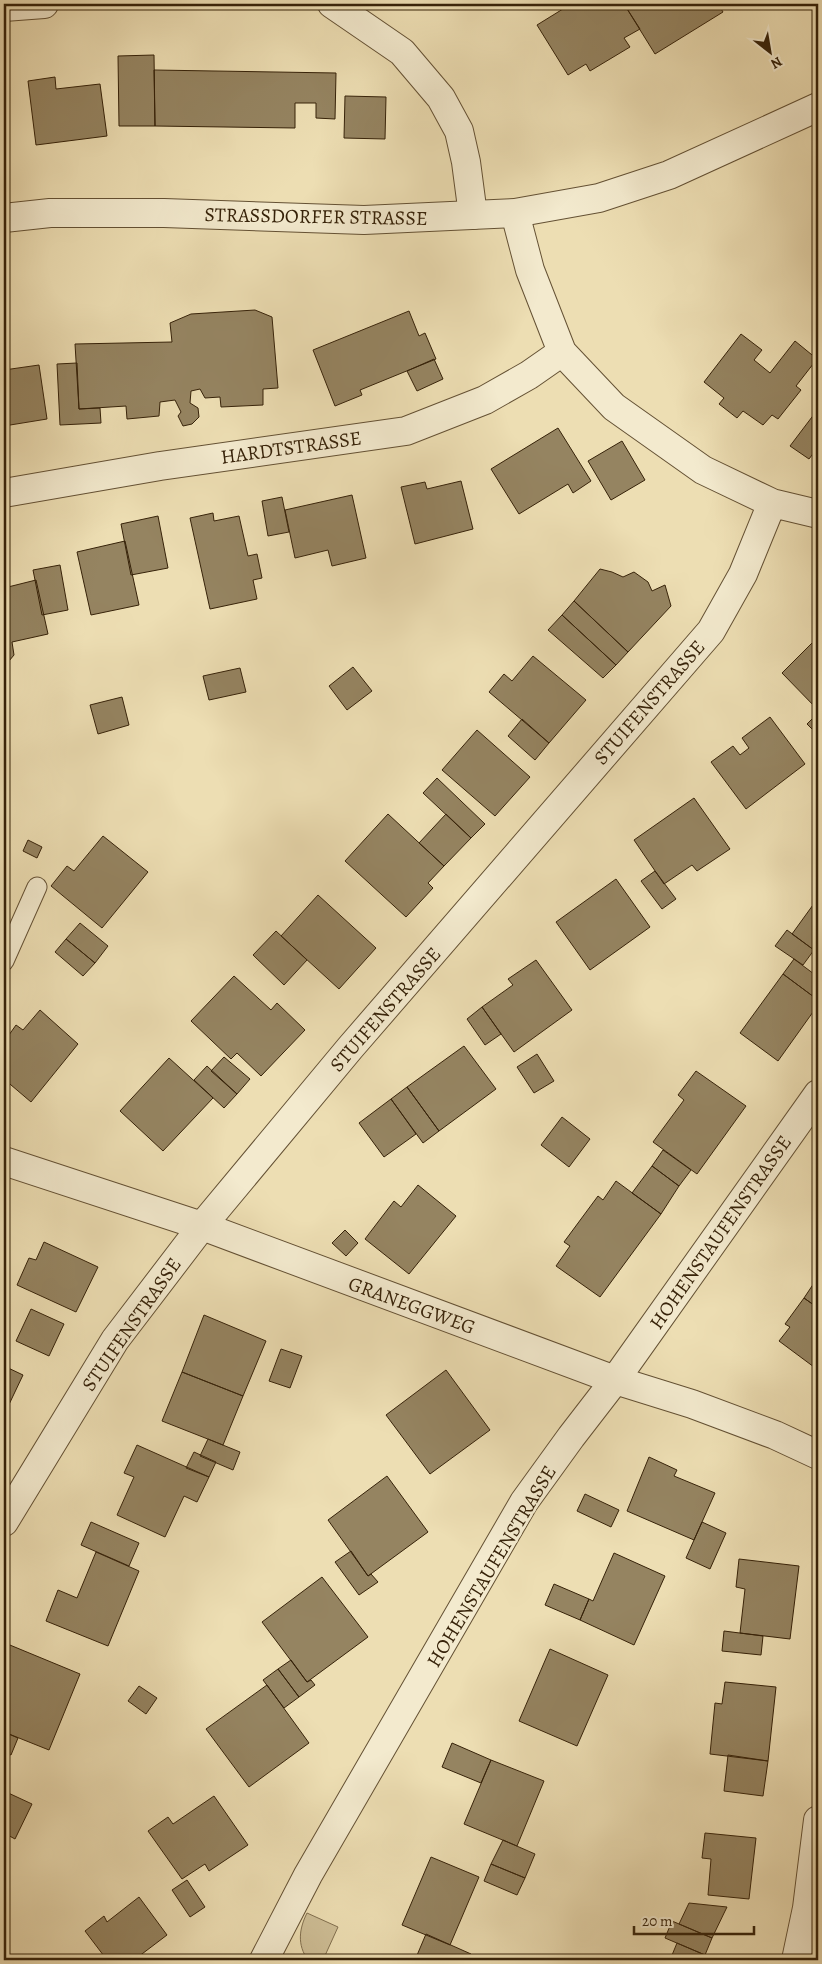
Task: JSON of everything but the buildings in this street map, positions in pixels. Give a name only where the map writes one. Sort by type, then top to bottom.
[{"type":"street","points":[[4,7],[44,4]]},
{"type":"street","points":[[332,4],[402,52],[441,98],[459,131],[466,162],[473,215]]},
{"type":"street","name":"STRASSDORFER STRASSE","points":[[4,218],[50,213],[164,213],[364,220],[515,212],[599,198],[669,175],[818,107]]},
{"type":"street","points":[[515,212],[530,270],[562,352],[614,407],[703,470],[772,503],[818,514]]},
{"type":"street","name":"HARDTSTRASSE","points":[[4,492],[160,466],[406,431],[485,400],[528,375],[562,352]]},
{"type":"street","name":"STUIFENSTRASSE","points":[[4,1522],[115,1340],[202,1226],[350,1048],[711,631],[743,574],[772,503]]},
{"type":"street","name":"HOHENSTAUFENSTRASSE","points":[[264,1960],[308,1875],[524,1502],[615,1380],[818,1094]]},
{"type":"street","name":"GRANEGGWEG","points":[[4,1161],[202,1226],[615,1380],[701,1407],[775,1435],[818,1455]]},
{"type":"street","points":[[796,1960],[813,1914],[818,1820]]},
{"type":"lane","points":[[4,961],[37,887]]},
{"type":"shaded area","points":[[307,1913],[338,1927],[323,1960],[308,1960],[302,1949],[300,1937]]}]
